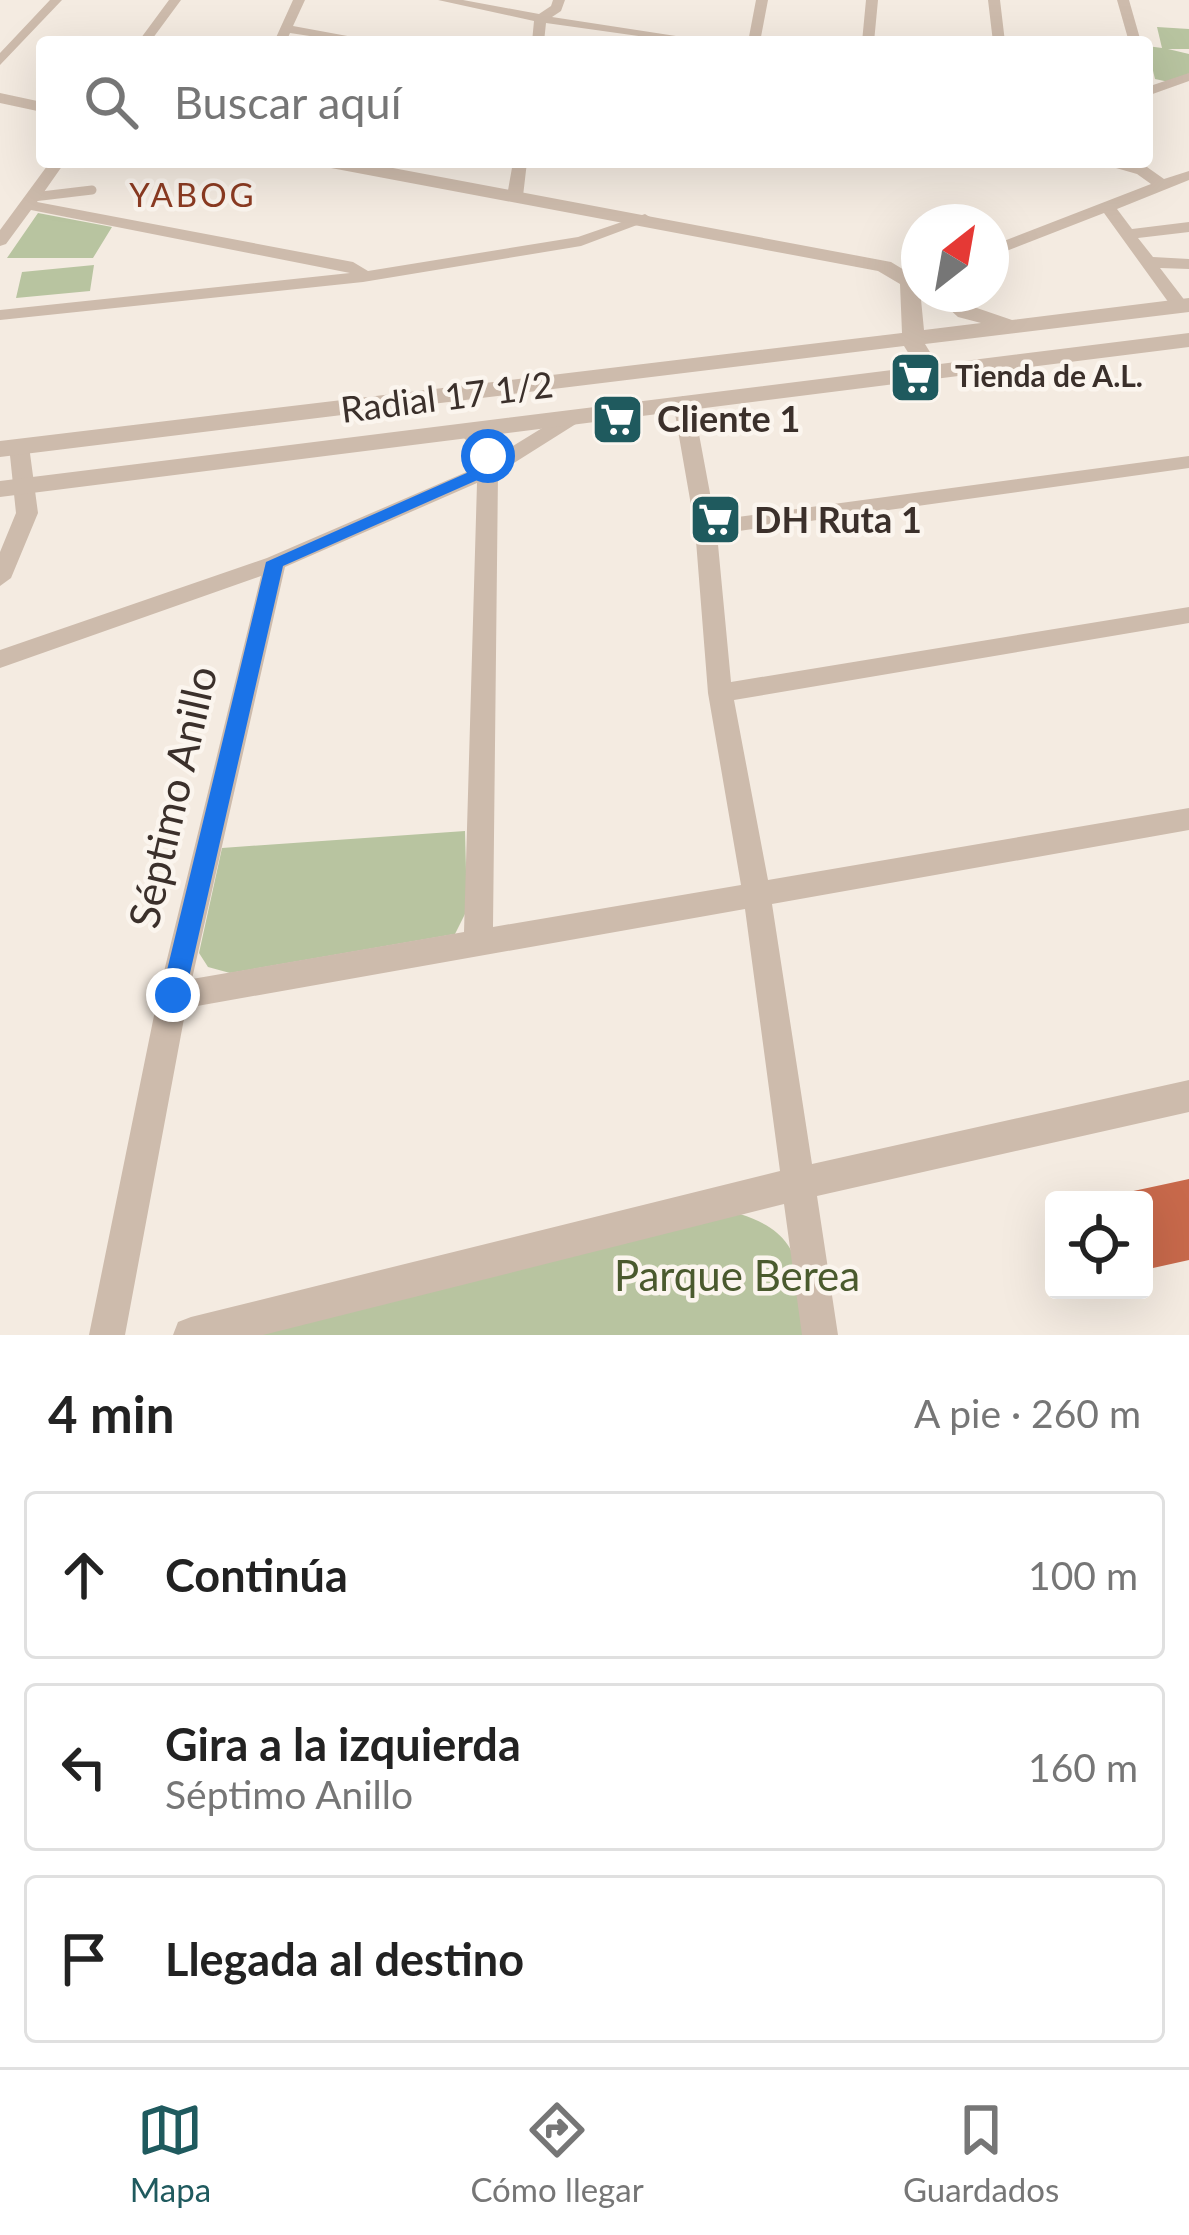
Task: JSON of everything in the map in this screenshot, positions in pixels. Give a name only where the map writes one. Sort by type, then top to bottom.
[{"type":"street","points":[[0,61],[56,0]]},
{"type":"street","points":[[148,36],[175,0]]},
{"type":"street","points":[[283,35],[299,0]]},
{"type":"street","points":[[444,0],[665,36]]},
{"type":"street","points":[[540,19],[557,8],[559,0]]},
{"type":"street","points":[[755,36],[762,0]]},
{"type":"street","points":[[869,36],[872,0]]},
{"type":"street","points":[[994,0],[998,36]]},
{"type":"street","points":[[1123,0],[1133,36]]},
{"type":"street","points":[[539,36],[540,19]]},
{"type":"street","points":[[1153,88],[1189,77]]},
{"type":"street","points":[[0,98],[36,106]]},
{"type":"street","points":[[0,241],[54,168]]},
{"type":"street","points":[[363,168],[850,257],[901,274]]},
{"type":"street","points":[[515,196],[519,168]]},
{"type":"street","points":[[1132,168],[1162,185]]},
{"type":"street","points":[[1009,245],[1189,175]]},
{"type":"street","points":[[31,201],[352,267],[362,271],[363,277]]},
{"type":"street","points":[[1107,206],[1184,306]]},
{"type":"street","points":[[0,315],[363,277],[581,241],[645,219]]},
{"type":"street","points":[[1128,234],[1189,227]]},
{"type":"street","points":[[1150,262],[1189,264]]},
{"type":"street","name":"Radial 17 1/2","points":[[10,448],[1184,306]]},
{"type":"street","points":[[916,312],[919,354],[941,372]]},
{"type":"street","points":[[966,312],[1020,327]]},
{"type":"street","name":"Radial 17 1/2","points":[[13,487],[1189,340]]},
{"type":"street","points":[[683,402],[706,528],[720,693],[757,896],[820,1335]]},
{"type":"street","points":[[0,659],[275,562],[485,471],[572,418]]},
{"type":"street","points":[[469,431],[482,442],[488,456],[478,944]]},
{"type":"street","points":[[0,578],[27,513],[13,487],[10,448]]},
{"type":"street","points":[[706,528],[1189,462]]},
{"type":"street","name":"Séptimo Anillo","points":[[107,1335],[173,995],[275,562]]},
{"type":"street","points":[[720,693],[1189,615]]},
{"type":"street","points":[[173,995],[1189,819]]},
{"type":"street","points":[[190,1335],[800,1183],[1189,1096]]},
{"type":"lane","points":[[31,201],[92,190]]},
{"type":"green space","points":[[1157,27],[1189,29],[1189,49],[1168,49],[1189,54],[1189,76],[1169,82],[1155,79],[1153,47],[1162,48]]},
{"type":"green space","points":[[38,213],[112,227],[93,258],[7,258]]},
{"type":"green space","points":[[94,265],[90,291],[16,298],[22,272]]},
{"type":"green space","points":[[465,831],[467,910],[455,934],[230,973],[208,967],[199,953],[222,848]]},
{"type":"green space","name":"Parque Berea","points":[[740,1214],[762,1223],[788,1246],[799,1276],[803,1335],[246,1335]]},
{"type":"building","points":[[1189,1179],[1189,1260],[1153,1268],[1153,1191],[1133,1191]]},
{"type":"place","name":"Tienda de A.L.","points":[[916,377]]},
{"type":"place","name":"Cliente 1","points":[[618,419]]},
{"type":"place","name":"DH Ruta 1","points":[[715,520]]},
{"type":"district","name":"YABOG","points":[[193,195]]},
{"type":"route","points":[[173,995],[275,562],[485,471],[488,456]]}]
